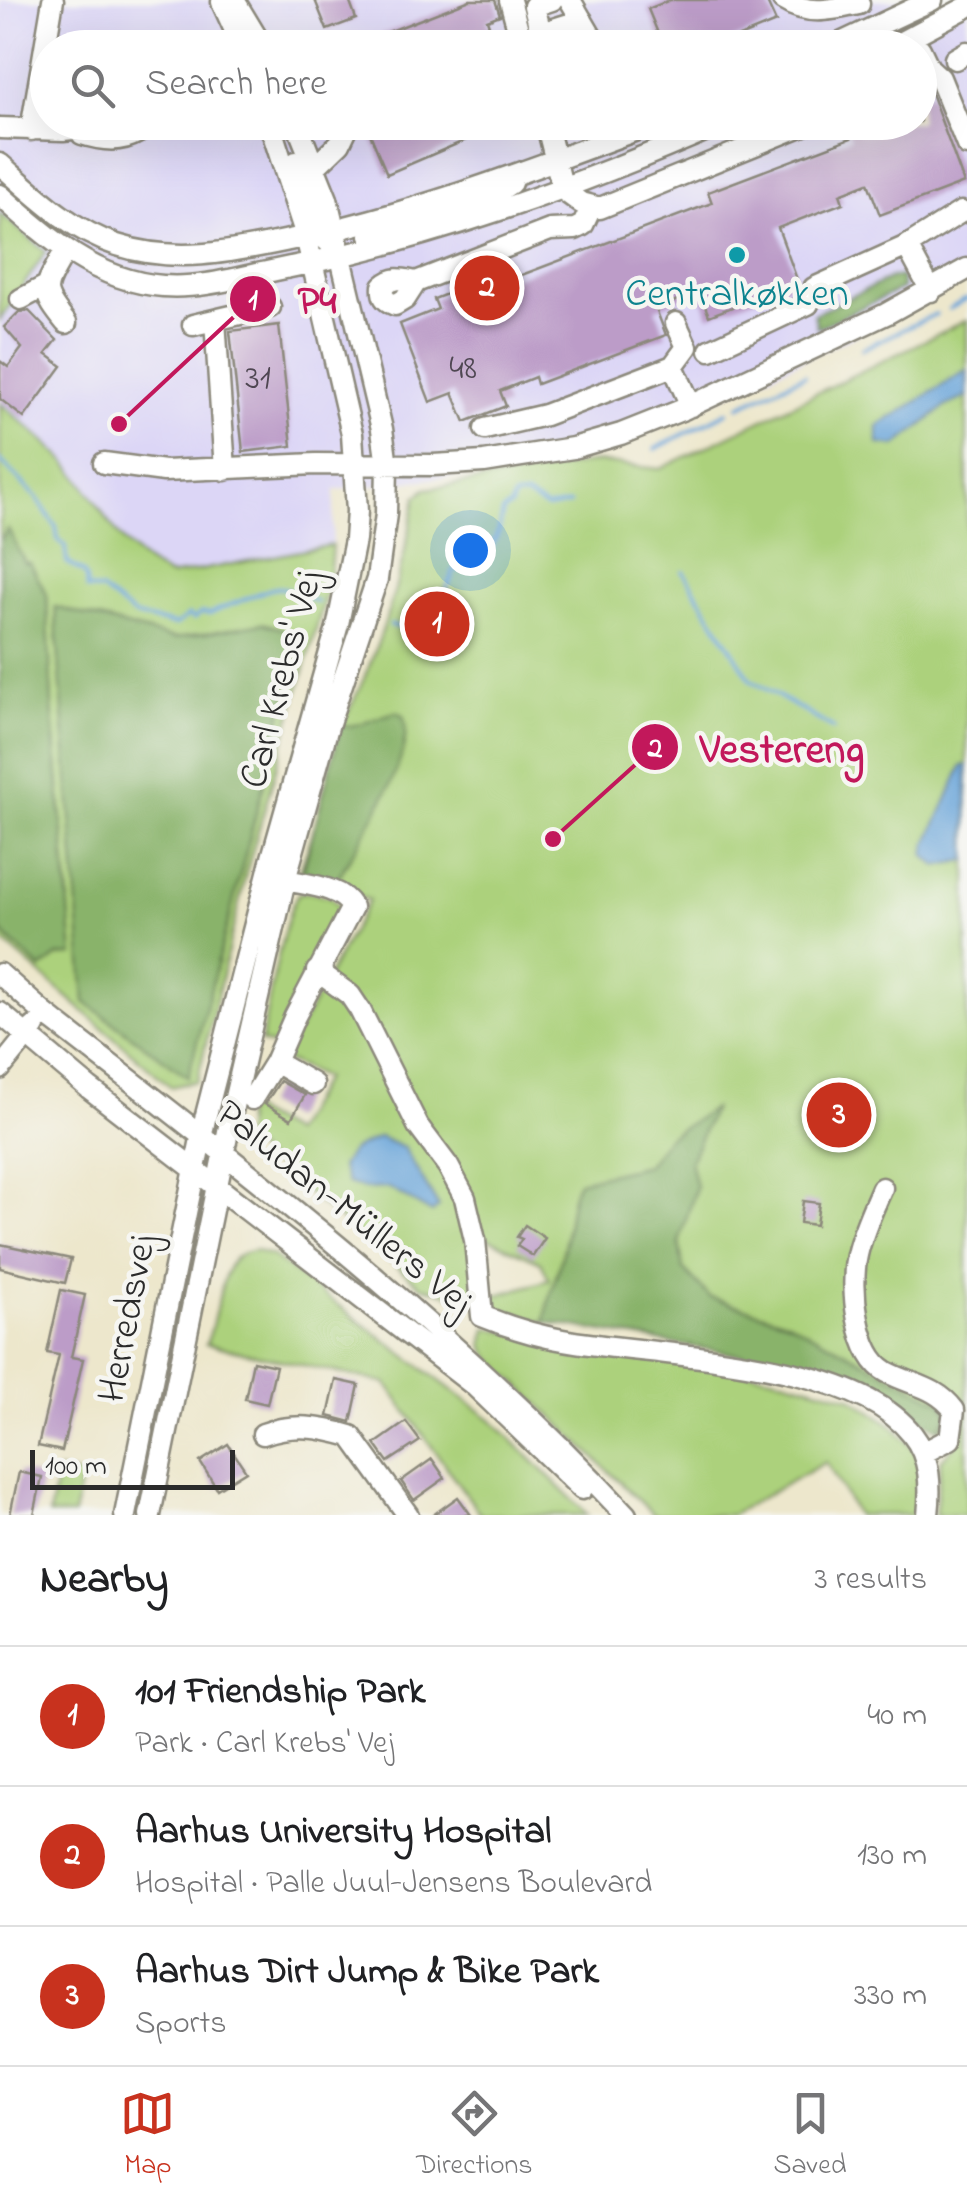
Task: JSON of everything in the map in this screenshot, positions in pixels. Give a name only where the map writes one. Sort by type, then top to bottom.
[{"type":"street","points":[[47,30],[52,0]]},
{"type":"street","points":[[221,0],[235,30]]},
{"type":"street","points":[[234,0],[253,30]]},
{"type":"street","points":[[510,0],[518,30]]},
{"type":"street","points":[[540,30],[534,6],[552,0]]},
{"type":"street","points":[[570,0],[588,30]]},
{"type":"street","points":[[783,0],[804,11],[823,11],[858,2],[870,30]]},
{"type":"street","points":[[885,30],[932,0]]},
{"type":"street","points":[[937,37],[967,6]]},
{"type":"street","points":[[550,30],[582,20]]},
{"type":"street","points":[[937,75],[967,145]]},
{"type":"street","points":[[0,128],[30,130]]},
{"type":"street","points":[[287,140],[329,242]]},
{"type":"street","points":[[303,140],[328,204],[329,242]]},
{"type":"street","points":[[314,168],[341,140]]},
{"type":"street","points":[[551,140],[563,190],[591,208],[600,208],[766,140]]},
{"type":"street","points":[[0,195],[64,252],[112,274],[163,286],[202,285],[311,264],[329,242],[368,223],[610,140]]},
{"type":"street","points":[[0,164],[58,214],[92,235],[152,254],[188,256],[464,224],[563,190],[682,140]]},
{"type":"street","points":[[329,242],[436,218],[488,200],[536,167]]},
{"type":"street","points":[[328,204],[358,213],[466,191]]},
{"type":"street","points":[[416,282],[550,230],[575,230],[583,225],[591,208]]},
{"type":"street","points":[[710,350],[808,304],[814,288],[906,246],[961,212]]},
{"type":"street","name":"Carl Krebs' Vej","points":[[201,1137],[349,576],[357,512],[352,434],[311,264],[329,242]]},
{"type":"street","name":"Carl Krebs' Vej","points":[[217,1187],[285,880],[329,724],[377,579],[386,514],[387,465],[382,429],[329,242]]},
{"type":"street","points":[[906,246],[931,291]]},
{"type":"street","points":[[64,252],[46,286],[46,298],[66,323]]},
{"type":"street","points":[[104,462],[164,471],[225,470],[484,462],[559,450],[621,434],[691,406],[931,291],[967,268]]},
{"type":"street","points":[[21,298],[46,286]]},
{"type":"street","points":[[193,325],[270,307]]},
{"type":"street","points":[[215,320],[225,470]]},
{"type":"street","points":[[485,429],[546,415],[672,366],[687,348],[676,323]]},
{"type":"street","points":[[672,366],[691,406]]},
{"type":"street","points":[[252,1099],[275,1062],[352,907],[347,898],[336,892],[285,880]]},
{"type":"street","points":[[317,972],[350,995],[360,1010],[418,1126],[466,1198],[477,1256],[482,1316],[522,1332],[564,1341],[826,1381],[873,1402],[913,1435],[930,1472],[928,1515]]},
{"type":"street","name":"Paludan-Müllers Vej","points":[[0,974],[45,1014],[344,1250],[484,1371],[626,1515]]},
{"type":"street","name":"Paludan-Müllers Vej","points":[[0,1013],[194,1169],[474,1384],[608,1515]]},
{"type":"street","points":[[0,1070],[45,1014]]},
{"type":"street","points":[[275,1062],[313,1084]]},
{"type":"street","name":"Herredsvej","points":[[124,1515],[201,1137]]},
{"type":"street","name":"Herredsvej","points":[[150,1515],[217,1187]]},
{"type":"street","points":[[882,1188],[857,1255],[857,1314],[870,1356],[885,1371],[936,1392],[954,1410],[950,1439],[923,1453]]},
{"type":"street","points":[[263,1434],[284,1426],[310,1426],[351,1436],[408,1515]]},
{"type":"shaded area","points":[[0,0],[967,0],[967,278],[936,298],[613,448],[546,466],[335,490],[332,545],[171,576],[146,564],[126,547],[66,463],[0,403],[0,320],[46,253],[0,213]]},
{"type":"green space","points":[[0,213],[46,252],[0,320]]},
{"type":"green space","points":[[902,276],[902,289],[817,328],[814,314]]},
{"type":"green space","points":[[967,320],[967,1515],[935,1515],[941,1461],[961,1437],[938,1429],[949,1415],[789,1322],[710,1297],[683,1269],[679,1242],[696,1187],[668,1137],[647,1165],[578,1182],[545,1322],[421,1286],[244,1141],[245,1107],[292,1133],[324,1078],[283,1059],[369,900],[298,877],[347,729],[341,725],[388,614],[416,497],[426,489],[596,462],[660,469]],"holes":[[[480,1235],[541,1262],[549,1280],[497,1295],[475,1286]]]},
{"type":"green space","points":[[0,403],[65,461],[122,539],[150,565],[170,576],[332,545],[329,584],[246,873],[197,1081],[171,1087],[0,939],[0,931],[41,969],[58,956],[69,900],[47,595],[7,530],[0,541]],"holes":[[[56,608],[174,639],[298,633],[293,671],[188,1075]]]},
{"type":"green space","points":[[8,529],[47,595],[73,955],[58,956],[41,969],[0,931],[0,541]]},
{"type":"green space","points":[[55,607],[174,639],[262,623],[298,633],[293,671],[188,1077],[85,1002]]},
{"type":"green space","points":[[396,712],[403,715],[406,732],[394,775],[337,880],[303,871],[341,725],[360,724]]},
{"type":"green space","points":[[299,893],[331,897],[342,910],[276,1047],[261,1042],[277,963],[294,902]]},
{"type":"green space","points":[[713,1109],[690,1161],[696,1187],[679,1242],[683,1269],[710,1297],[789,1322],[943,1403],[949,1415],[938,1429],[820,1368],[545,1322],[578,1181],[647,1165],[668,1137]]},
{"type":"green space","points":[[196,1214],[151,1476],[142,1515],[132,1515]]},
{"type":"green space","points":[[254,1250],[272,1256],[492,1420],[588,1515],[481,1515],[386,1383],[206,1344],[229,1266],[237,1256]]},
{"type":"green space","points":[[487,1328],[772,1376],[850,1397],[892,1425],[919,1455],[922,1515],[857,1515],[826,1462],[730,1515],[654,1515],[489,1356],[483,1345]]},
{"type":"green space","points":[[58,1471],[82,1476],[74,1515],[49,1515]]},
{"type":"water","points":[[967,370],[967,397],[946,406],[896,446],[878,444],[878,426]]},
{"type":"water","points":[[967,765],[967,860],[937,866],[925,855],[927,844],[962,766]]},
{"type":"water","points":[[379,1137],[404,1148],[439,1207],[432,1213],[389,1188],[365,1189],[347,1183],[341,1166],[352,1150]]},
{"type":"building","points":[[315,0],[349,0],[356,19],[327,30]]},
{"type":"building","points":[[470,0],[495,0],[500,15],[487,20],[491,30],[393,30]]},
{"type":"building","points":[[670,0],[766,0],[776,22],[756,30],[657,30],[648,9]]},
{"type":"building","points":[[937,109],[964,183],[880,215],[868,183],[840,194],[843,203],[778,228],[798,282],[709,316],[699,291],[656,309],[666,335],[537,384],[535,377],[500,391],[506,406],[465,422],[453,393],[430,402],[400,324],[438,309],[434,299],[500,273],[503,282],[712,203],[708,192],[846,140],[937,140]]},
{"type":"building","points":[[373,140],[466,140],[387,174]]},
{"type":"building","points":[[29,311],[57,340],[46,354],[62,366],[24,418],[0,399],[0,361],[8,367],[22,348],[4,327],[19,312]]},
{"type":"building","points":[[279,325],[292,446],[243,452],[230,331]]},
{"type":"building","points":[[280,1081],[305,1095],[291,1119],[265,1104]]},
{"type":"building","points":[[803,1201],[819,1203],[816,1225],[800,1223]]},
{"type":"building","points":[[525,1225],[545,1238],[533,1256],[517,1246],[522,1239],[517,1237]]},
{"type":"building","points":[[0,1244],[71,1259],[65,1283],[0,1268]]},
{"type":"building","points":[[61,1290],[85,1295],[71,1357],[83,1359],[62,1451],[38,1446],[59,1355],[47,1353]]},
{"type":"building","points":[[253,1361],[276,1366],[267,1404],[245,1399]]},
{"type":"building","points":[[336,1380],[359,1385],[351,1422],[328,1416]]},
{"type":"building","points":[[406,1422],[420,1441],[388,1462],[375,1444]]},
{"type":"building","points":[[228,1444],[246,1471],[217,1489],[200,1462]]},
{"type":"building","points":[[432,1459],[445,1478],[414,1500],[401,1481]]},
{"type":"building","points":[[19,1472],[42,1477],[34,1515],[10,1515]]},
{"type":"building","points":[[458,1497],[471,1515],[433,1515]]},
{"type":"waterway","points":[[949,309],[967,299]]},
{"type":"waterway","points":[[862,349],[936,314]]},
{"type":"waterway","points":[[739,406],[805,375]]},
{"type":"waterway","points":[[655,449],[727,412]]},
{"type":"waterway","points":[[0,460],[37,498],[56,527],[58,540],[65,546],[67,562],[84,574],[87,589],[101,590],[135,616],[176,625],[189,615],[194,619],[201,613],[210,614],[276,588],[289,589],[317,602]]},
{"type":"waterway","points":[[391,625],[402,628],[434,622],[454,570],[466,569],[470,560],[485,562],[503,511],[511,506],[514,497],[526,496],[547,508],[570,504]]},
{"type":"waterway","points":[[683,571],[751,680],[834,729]]},
{"type":"place","name":"Centralkøkken","points":[[737,255]]},
{"type":"place","name":"Aarhus University Hospital","points":[[487,288]]},
{"type":"place","name":"P4","points":[[119,424]]},
{"type":"place","name":"101 Friendship Park","points":[[437,624]]},
{"type":"place","name":"Vestereng","points":[[553,839]]},
{"type":"place","name":"Aarhus Dirt Jump & Bike Park","points":[[839,1115]]}]
